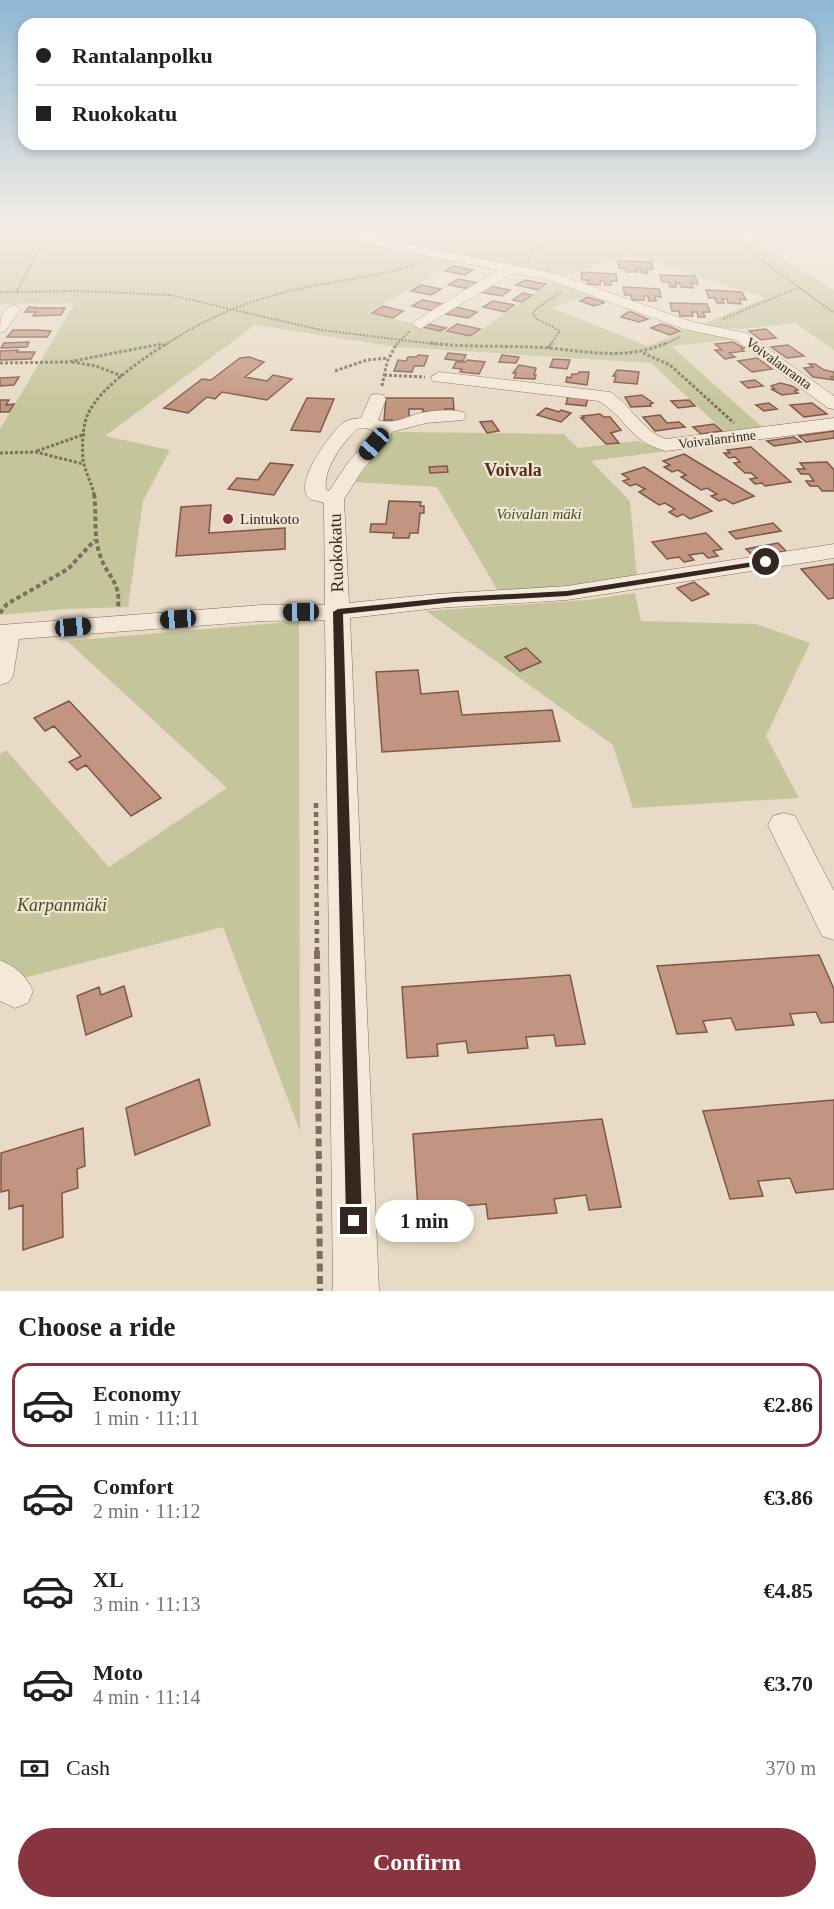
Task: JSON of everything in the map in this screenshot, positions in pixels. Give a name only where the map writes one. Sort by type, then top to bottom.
[{"type":"street","points":[[420,324],[476,289]]},
{"type":"street","name":"Voivalanranta","points":[[587,289],[689,326],[747,338],[834,404]]},
{"type":"street","points":[[0,328],[14,309]]},
{"type":"street","name":"Voivalanrinne","points":[[439,377],[604,396],[614,402],[646,438],[659,444],[678,444],[834,424]]},
{"type":"street","points":[[377,399],[376,425],[408,424],[423,418],[457,416]]},
{"type":"street","name":"Ruokokatu","points":[[334,499],[317,494],[315,490],[322,464],[351,425],[376,425],[383,435],[356,465],[334,499],[356,1291]]},
{"type":"street","points":[[0,676],[2,626],[115,623],[262,613],[338,612],[437,601],[593,590],[834,551]]},
{"type":"street","points":[[784,825],[834,926]]},
{"type":"path","points":[[115,623],[120,596],[119,588],[102,561],[96,540],[93,491],[83,464],[85,418],[122,375],[164,343],[237,310],[300,289]]},
{"type":"path","points":[[548,348],[560,330],[537,320],[534,312],[562,289]]},
{"type":"path","points":[[802,289],[834,313]]},
{"type":"path","points":[[14,309],[10,302],[17,291]]},
{"type":"path","points":[[0,292],[159,294],[197,300],[315,329],[463,347],[548,348],[592,354],[643,353],[658,358],[676,369],[747,435]]},
{"type":"path","points":[[377,399],[388,358],[399,339],[420,324]]},
{"type":"path","points":[[68,362],[164,343]]},
{"type":"path","points":[[335,370],[355,363],[388,358]]},
{"type":"path","points":[[0,363],[68,362],[96,366],[122,375]]},
{"type":"path","points":[[384,375],[439,377]]},
{"type":"path","points":[[36,452],[85,434]]},
{"type":"path","points":[[0,453],[36,452],[83,464]]},
{"type":"path","points":[[2,626],[14,600],[68,569],[96,540]]},
{"type":"path","points":[[315,798],[320,1291]]},
{"type":"green space","points":[[0,289],[409,289],[368,313],[470,337],[541,289],[573,289],[589,295],[552,308],[648,346],[686,330],[737,339],[671,346],[763,428],[725,432],[651,363],[397,347],[255,325],[105,436],[170,450],[143,501],[128,607],[66,609],[0,615],[0,429],[75,303],[0,304]]},
{"type":"green space","points":[[739,289],[834,290],[834,350],[795,323],[742,329],[698,326],[766,298]]},
{"type":"green space","name":"Voivalan mäki","points":[[395,432],[564,434],[578,448],[637,441],[667,451],[591,461],[630,501],[637,579],[588,586],[498,591],[437,487],[354,482]]},
{"type":"green space","points":[[635,593],[641,621],[756,624],[810,643],[766,736],[799,798],[633,808],[613,745],[426,611],[587,600]]},
{"type":"green space","name":"Karpanmäki","points":[[299,621],[300,1131],[223,927],[0,984],[0,754],[6,750],[109,867],[227,788],[67,641]]},
{"type":"building","points":[[414,289],[441,289],[431,295],[411,291]]},
{"type":"building","points":[[484,289],[510,290],[502,296],[480,292]]},
{"type":"building","points":[[624,289],[659,289],[661,297],[655,296],[656,301],[649,301],[648,296],[644,296],[644,300],[632,300],[631,295],[625,295]]},
{"type":"building","points":[[706,290],[742,292],[746,300],[739,299],[741,304],[728,303],[727,299],[722,299],[724,303],[717,303],[715,298],[709,298]]},
{"type":"building","points":[[523,293],[532,295],[522,302],[513,300]]},
{"type":"building","points":[[588,297],[604,303],[594,306],[580,301]]},
{"type":"building","points":[[422,300],[443,304],[433,311],[412,306]]},
{"type":"building","points":[[493,301],[514,305],[505,312],[483,307]]},
{"type":"building","points":[[670,303],[707,304],[710,312],[703,312],[705,317],[698,317],[697,312],[692,312],[693,316],[680,316],[679,311],[672,311]]},
{"type":"building","points":[[383,306],[403,311],[393,318],[372,313]]},
{"type":"building","points":[[29,307],[65,308],[61,315],[33,316],[36,312],[25,312]]},
{"type":"building","points":[[456,307],[477,312],[468,318],[446,314]]},
{"type":"building","points":[[628,312],[648,319],[639,322],[621,317]]},
{"type":"building","points":[[428,324],[446,328],[440,331],[423,327]]},
{"type":"building","points":[[457,324],[480,329],[470,336],[447,331]]},
{"type":"building","points":[[661,324],[680,331],[670,335],[651,328]]},
{"type":"building","points":[[766,329],[776,338],[761,340],[749,331]]},
{"type":"building","points":[[13,330],[51,331],[47,337],[7,337]]},
{"type":"building","points":[[29,342],[27,347],[1,348],[4,343]]},
{"type":"building","points":[[733,342],[744,348],[741,349],[744,351],[729,353],[735,357],[725,359],[715,350],[722,350],[715,344]]},
{"type":"building","points":[[788,345],[804,356],[787,358],[771,347]]},
{"type":"building","points":[[18,350],[17,352],[35,352],[31,359],[0,360],[0,351]]},
{"type":"building","points":[[448,353],[466,355],[463,361],[445,359]]},
{"type":"building","points":[[502,355],[519,357],[516,363],[499,362]]},
{"type":"building","points":[[428,356],[424,366],[414,366],[412,372],[394,371],[398,360],[406,361],[408,357]]},
{"type":"building","points":[[249,357],[264,362],[245,377],[267,381],[273,375],[292,379],[267,400],[222,392],[215,399],[207,397],[188,413],[164,408],[202,379],[211,380],[240,358]]},
{"type":"building","points":[[757,358],[772,369],[752,372],[738,361]]},
{"type":"building","points":[[553,359],[570,360],[567,369],[550,367]]},
{"type":"building","points":[[467,360],[485,362],[479,374],[460,372],[462,369],[453,368],[456,362]]},
{"type":"building","points":[[809,364],[815,364],[824,370],[834,372],[834,377],[831,377],[834,380],[813,377],[804,368],[813,367]]},
{"type":"building","points":[[519,365],[536,368],[535,379],[514,378],[516,373],[513,373]]},
{"type":"building","points":[[617,370],[639,372],[637,384],[614,382],[616,376],[613,376]]},
{"type":"building","points":[[589,372],[587,385],[566,382],[567,377],[571,378],[572,374]]},
{"type":"building","points":[[19,377],[14,385],[0,386],[0,378]]},
{"type":"building","points":[[755,380],[763,386],[748,388],[741,382]]},
{"type":"building","points":[[780,383],[792,386],[798,390],[795,391],[798,393],[782,395],[771,389],[775,389],[771,386]]},
{"type":"building","points":[[642,395],[653,403],[650,404],[651,406],[631,407],[625,397]]},
{"type":"building","points":[[568,396],[588,398],[586,406],[566,404]]},
{"type":"building","points":[[307,398],[334,399],[320,432],[291,430]]},
{"type":"building","points":[[386,398],[453,398],[454,409],[445,409],[445,412],[423,412],[423,409],[409,409],[409,420],[392,422],[392,420],[384,420]]},
{"type":"building","points":[[0,400],[9,400],[6,405],[14,404],[9,412],[0,412]]},
{"type":"building","points":[[689,400],[695,406],[678,408],[671,401]]},
{"type":"building","points":[[769,403],[777,409],[764,411],[756,405]]},
{"type":"building","points":[[812,403],[827,414],[804,417],[790,405]]},
{"type":"building","points":[[546,408],[571,413],[561,422],[537,415]]},
{"type":"building","points":[[600,414],[610,417],[621,430],[611,433],[619,443],[606,444],[581,418]]},
{"type":"building","points":[[660,415],[667,423],[679,422],[685,427],[655,431],[643,417]]},
{"type":"building","points":[[492,421],[499,431],[487,433],[480,422]]},
{"type":"building","points":[[714,424],[722,431],[701,434],[693,427]]},
{"type":"building","points":[[834,431],[834,438],[806,442],[799,436]]},
{"type":"building","points":[[794,437],[801,442],[774,446],[767,441]]},
{"type":"building","points":[[751,447],[791,482],[765,486],[762,483],[755,484],[750,479],[757,478],[751,473],[745,473],[734,463],[740,462],[735,457],[729,458],[724,453],[730,453],[727,450]]},
{"type":"building","points":[[684,454],[754,496],[733,504],[725,499],[719,501],[711,496],[717,494],[707,488],[701,490],[681,477],[686,475],[678,470],[672,472],[664,467],[670,465],[663,461]]},
{"type":"building","points":[[827,462],[834,470],[834,491],[822,491],[818,486],[810,486],[806,481],[814,481],[809,474],[801,474],[797,469],[805,469],[800,463]]},
{"type":"building","points":[[270,463],[293,465],[274,495],[228,489],[237,478],[258,480]]},
{"type":"building","points":[[447,466],[448,472],[430,473],[429,467]]},
{"type":"building","points":[[644,467],[712,511],[690,519],[683,514],[677,517],[669,512],[675,509],[665,503],[659,505],[639,492],[645,489],[636,484],[630,486],[623,481],[629,479],[622,474]]},
{"type":"building","points":[[389,501],[421,502],[420,506],[424,506],[424,513],[420,513],[418,533],[410,533],[409,538],[393,538],[394,533],[370,532],[371,524],[386,524]]},
{"type":"building","points":[[211,505],[209,533],[285,528],[285,549],[176,556],[181,507]]},
{"type":"building","points":[[773,523],[781,531],[736,539],[729,532]]},
{"type":"building","points":[[706,533],[722,549],[713,551],[718,556],[708,558],[703,553],[689,555],[694,560],[684,562],[679,557],[667,559],[652,542]]},
{"type":"building","points":[[778,543],[786,551],[754,557],[746,549]]},
{"type":"building","points":[[834,564],[834,598],[828,599],[801,569]]},
{"type":"building","points":[[694,582],[709,594],[692,601],[677,588]]},
{"type":"building","points":[[526,648],[541,662],[520,671],[505,657]]},
{"type":"building","points":[[418,670],[421,694],[458,691],[462,715],[552,710],[560,741],[382,752],[376,672]]},
{"type":"building","points":[[69,701],[161,798],[131,816],[86,765],[77,770],[69,762],[81,756],[54,726],[45,731],[34,718]]},
{"type":"building","points":[[819,955],[834,989],[834,1022],[821,1023],[816,1012],[790,1014],[794,1025],[736,1030],[731,1018],[703,1021],[707,1032],[677,1034],[657,966]]},
{"type":"building","points":[[570,975],[585,1044],[556,1046],[554,1035],[526,1037],[528,1048],[468,1053],[466,1041],[437,1044],[438,1056],[407,1058],[402,987]]},
{"type":"building","points":[[124,986],[132,1016],[86,1035],[77,996],[99,987],[101,995]]},
{"type":"building","points":[[199,1079],[210,1125],[135,1155],[126,1108]]},
{"type":"building","points":[[834,1100],[834,1189],[796,1193],[790,1178],[758,1181],[763,1196],[730,1199],[703,1111]]},
{"type":"building","points":[[602,1119],[621,1207],[589,1210],[586,1195],[554,1199],[557,1213],[488,1219],[486,1204],[452,1207],[454,1222],[419,1225],[413,1134]]},
{"type":"building","points":[[83,1128],[85,1166],[77,1169],[78,1188],[62,1193],[63,1237],[23,1250],[23,1205],[9,1209],[9,1190],[1,1192],[1,1153]]},
{"type":"place","name":"Lintukoto","points":[[228,519]]},
{"type":"district","name":"Voivala","points":[[513,470]]},
{"type":"route","points":[[354,1221],[338,612],[454,600],[567,593],[766,562]]}]
